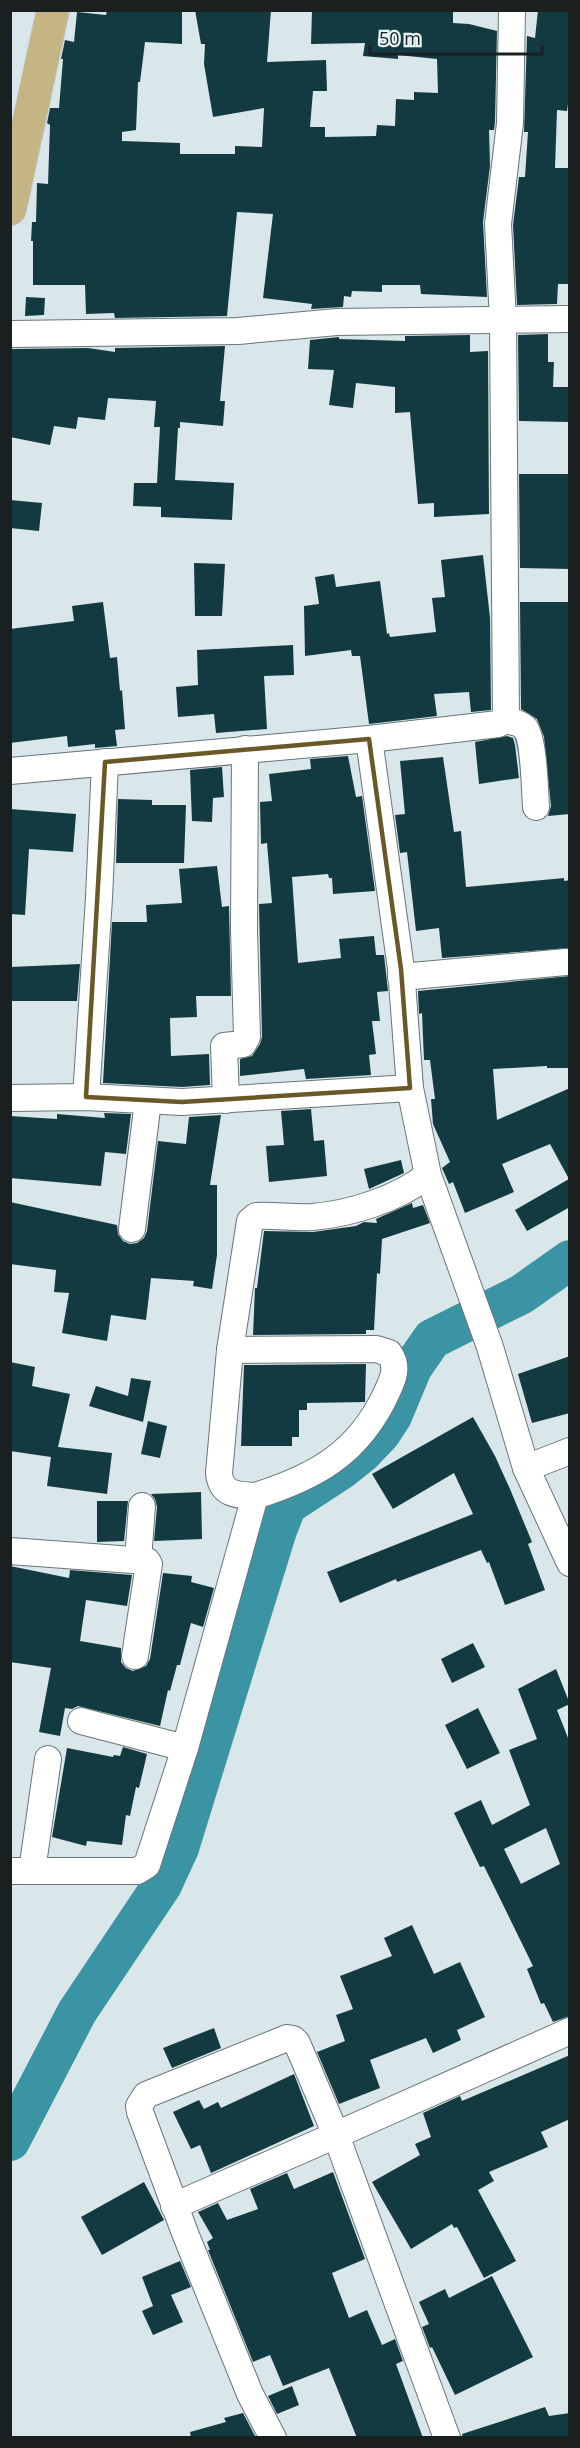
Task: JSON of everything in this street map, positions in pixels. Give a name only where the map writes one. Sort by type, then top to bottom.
[{"type":"main road","points":[[10,209],[50,11]]},
{"type":"street","points":[[507,720],[503,320],[498,224],[510,123],[512,10]]},
{"type":"street","points":[[10,334],[238,331],[337,322],[570,319]]},
{"type":"street","points":[[10,771],[369,739],[498,724],[507,720],[522,724],[527,729],[531,747],[536,807]]},
{"type":"street","points":[[369,739],[401,977],[410,1088],[428,1175],[470,1298],[490,1347],[526,1468],[570,1563]]},
{"type":"street","points":[[226,1100],[224,1046],[243,1044],[247,1037],[244,930],[245,749]]},
{"type":"street","points":[[86,1097],[105,762]]},
{"type":"street","points":[[401,977],[566,962]]},
{"type":"street","points":[[10,1098],[226,1100],[410,1088]]},
{"type":"street","points":[[132,1229],[148,1101]]},
{"type":"street","points":[[230,1350],[376,1349],[389,1353],[395,1362],[393,1378],[381,1406],[346,1450],[306,1478],[255,1496],[232,1495],[220,1480],[230,1350],[250,1221],[260,1216],[313,1217],[355,1209],[401,1191],[428,1175]]},
{"type":"street","points":[[526,1468],[570,1451]]},
{"type":"street","points":[[48,1759],[21,1871],[137,1871],[143,1869],[147,1865],[185,1748],[255,1496]]},
{"type":"street","points":[[138,1559],[142,1506]]},
{"type":"street","points":[[10,1551],[147,1561],[149,1564],[135,1656]]},
{"type":"street","points":[[81,1721],[185,1748]]},
{"type":"street","points":[[174,2206],[570,2031]]},
{"type":"street","points":[[273,2438],[250,2394],[174,2206],[140,2112],[140,2101],[146,2095],[286,2038],[293,2039],[297,2043],[336,2135],[447,2438]]},
{"type":"highlighted area","points":[[369,739],[401,969],[410,1088],[182,1102],[86,1097],[105,762]]},
{"type":"building","points":[[107,10],[182,10],[182,44],[145,42],[140,82],[138,82],[136,130],[122,132],[122,141],[180,143],[180,154],[235,154],[235,146],[262,147],[264,108],[213,117],[204,64],[205,44],[201,44],[195,10],[271,10],[267,62],[326,60],[327,91],[313,91],[310,127],[325,127],[325,137],[376,136],[377,125],[395,126],[396,99],[414,100],[414,92],[438,93],[437,59],[398,55],[398,59],[363,56],[365,43],[311,44],[312,10],[453,10],[453,23],[469,24],[497,31],[495,122],[494,130],[489,130],[490,166],[483,222],[487,297],[421,294],[420,285],[382,285],[382,292],[352,291],[351,297],[344,296],[343,307],[311,309],[312,304],[263,298],[273,214],[237,212],[227,316],[115,318],[114,313],[86,314],[85,285],[33,285],[33,241],[31,241],[32,222],[36,222],[37,183],[48,184],[50,125],[47,123],[50,108],[59,108],[63,59],[61,59],[65,40],[74,42],[77,12],[106,15]]},
{"type":"building","points":[[538,10],[570,10],[570,90],[567,111],[557,110],[555,168],[570,168],[570,284],[558,284],[557,304],[517,305],[513,225],[519,177],[525,177],[528,132],[524,132],[527,36],[535,38]]},
{"type":"building","points":[[26,297],[45,298],[44,315],[25,316]]},
{"type":"building","points":[[548,334],[548,362],[554,362],[553,387],[570,387],[570,422],[519,421],[518,335]]},
{"type":"building","points":[[470,335],[470,352],[488,351],[489,514],[434,517],[434,503],[418,504],[410,412],[395,413],[395,387],[356,383],[353,408],[329,405],[334,370],[308,369],[310,340],[339,337],[339,339],[405,341],[405,336]]},
{"type":"building","points":[[225,346],[220,401],[225,401],[223,426],[180,422],[175,480],[234,483],[232,520],[161,517],[161,507],[133,506],[134,483],[157,483],[160,427],[154,427],[156,401],[108,398],[105,420],[78,417],[76,429],[54,426],[50,445],[10,437],[12,349],[88,348],[115,352],[115,348]]},
{"type":"building","points":[[519,474],[570,474],[570,569],[520,568]]},
{"type":"building","points":[[10,500],[42,503],[39,531],[10,528]]},
{"type":"building","points":[[483,555],[490,618],[491,710],[471,712],[469,692],[434,694],[437,716],[369,724],[360,656],[352,656],[351,650],[305,656],[304,606],[319,604],[315,577],[334,574],[336,587],[380,581],[387,634],[389,633],[390,637],[436,632],[432,598],[445,597],[441,560]]},
{"type":"building","points":[[194,563],[225,564],[222,616],[195,616]]},
{"type":"building","points":[[103,602],[110,658],[117,657],[120,691],[122,690],[125,729],[115,730],[117,746],[95,748],[95,744],[68,747],[67,736],[10,743],[10,629],[74,621],[72,606]]},
{"type":"building","points":[[520,602],[570,602],[570,814],[548,816],[551,806],[544,737],[537,719],[521,709]]},
{"type":"building","points":[[293,645],[294,675],[264,676],[267,729],[216,733],[214,714],[178,717],[176,687],[198,685],[197,650]]},
{"type":"building","points":[[507,736],[513,738],[515,745],[519,778],[479,784],[475,742]]},
{"type":"building","points":[[348,756],[356,797],[362,796],[375,891],[333,894],[332,878],[329,878],[328,874],[292,877],[298,963],[341,958],[339,939],[374,936],[376,955],[384,955],[388,991],[377,992],[380,1021],[372,1021],[376,1054],[369,1055],[371,1075],[306,1079],[304,1069],[240,1076],[240,1059],[252,1056],[262,1037],[259,904],[272,903],[267,843],[261,844],[260,802],[272,801],[269,774],[311,769],[310,759]]},
{"type":"building","points":[[443,757],[454,832],[461,831],[466,887],[564,878],[564,881],[570,880],[570,948],[442,958],[439,928],[416,931],[407,852],[400,853],[395,815],[405,814],[400,761]]},
{"type":"building","points":[[222,767],[224,797],[213,798],[212,822],[192,821],[190,770]]},
{"type":"building","points":[[118,799],[152,800],[152,805],[186,805],[184,863],[116,863]]},
{"type":"building","points":[[10,809],[76,814],[73,852],[29,849],[25,915],[10,914]]},
{"type":"building","points":[[217,866],[222,907],[229,906],[231,996],[196,996],[197,1017],[170,1018],[171,1056],[209,1054],[210,1085],[182,1087],[103,1083],[112,922],[147,922],[146,905],[182,903],[179,869]]},
{"type":"building","points":[[80,964],[77,1001],[10,1001],[10,967]]},
{"type":"building","points":[[570,976],[570,1068],[547,1068],[547,1066],[493,1069],[497,1120],[570,1088],[570,1207],[527,1231],[515,1210],[569,1179],[550,1144],[502,1164],[514,1192],[465,1213],[453,1182],[449,1184],[442,1168],[450,1162],[433,1124],[431,1099],[435,1099],[430,1060],[424,1060],[422,1013],[419,1014],[418,991]]},
{"type":"building","points":[[311,1109],[314,1141],[324,1140],[327,1176],[269,1182],[266,1146],[284,1145],[281,1111]]},
{"type":"building","points":[[104,1113],[131,1114],[126,1154],[105,1152],[101,1186],[10,1178],[10,1116],[57,1119],[57,1114],[105,1118]]},
{"type":"building","points":[[221,1115],[210,1185],[217,1185],[217,1255],[212,1289],[193,1286],[194,1281],[151,1278],[146,1320],[111,1315],[107,1341],[62,1333],[69,1293],[54,1292],[56,1270],[10,1264],[10,1202],[117,1225],[118,1234],[123,1241],[130,1244],[137,1243],[144,1238],[147,1231],[158,1141],[186,1144],[189,1117]]},
{"type":"building","points":[[401,1160],[404,1173],[369,1189],[364,1169]]},
{"type":"building","points":[[412,1203],[413,1208],[423,1205],[430,1223],[382,1239],[380,1274],[377,1273],[374,1330],[366,1330],[366,1334],[253,1335],[255,1288],[257,1288],[264,1231],[313,1232],[356,1226],[364,1222],[377,1223],[376,1219]]},
{"type":"building","points":[[570,1356],[570,1413],[532,1423],[518,1374]]},
{"type":"building","points":[[10,1362],[35,1367],[32,1386],[70,1394],[58,1447],[112,1453],[107,1494],[47,1486],[51,1457],[10,1451]]},
{"type":"building","points":[[366,1364],[365,1402],[307,1403],[307,1410],[299,1410],[299,1437],[292,1437],[292,1446],[241,1446],[244,1365]]},
{"type":"building","points":[[131,1378],[151,1381],[143,1422],[89,1406],[96,1386],[128,1396]]},
{"type":"building","points":[[473,1417],[510,1489],[532,1542],[528,1544],[545,1590],[505,1605],[489,1562],[487,1563],[481,1550],[397,1582],[396,1579],[340,1603],[327,1572],[473,1514],[454,1473],[393,1509],[372,1474]]},
{"type":"building","points":[[148,1421],[167,1426],[160,1458],[141,1454]]},
{"type":"building","points":[[201,1492],[202,1539],[154,1541],[157,1507],[151,1494]]},
{"type":"building","points":[[97,1501],[128,1501],[124,1541],[97,1542]]},
{"type":"building","points":[[10,1566],[69,1578],[70,1570],[132,1575],[127,1606],[86,1600],[80,1641],[121,1648],[121,1662],[133,1671],[146,1666],[150,1659],[163,1573],[192,1576],[191,1582],[214,1588],[203,1627],[191,1623],[180,1665],[177,1665],[170,1691],[168,1690],[160,1726],[78,1706],[72,1709],[65,1708],[60,1736],[39,1732],[51,1668],[10,1662]]},
{"type":"building","points":[[473,1643],[485,1667],[452,1683],[441,1659]]},
{"type":"building","points":[[556,1669],[570,1704],[557,1710],[570,1743],[570,2016],[553,2022],[544,2003],[541,2004],[527,1969],[533,1966],[484,1866],[480,1867],[454,1813],[481,1800],[492,1825],[530,1805],[509,1750],[537,1739],[518,1689]],"holes":[[[546,1828],[560,1864],[521,1884],[504,1849]]]},
{"type":"building","points":[[478,1708],[500,1753],[467,1769],[445,1725]]},
{"type":"building","points":[[123,1747],[147,1754],[139,1788],[136,1787],[130,1816],[126,1815],[122,1845],[87,1841],[86,1846],[52,1837],[67,1748],[113,1757],[114,1755],[120,1756]]},
{"type":"building","points":[[412,1925],[434,1974],[460,1962],[485,2017],[457,2030],[461,2040],[433,2053],[426,2038],[370,2060],[380,2088],[339,2104],[317,2052],[345,2041],[336,2015],[353,2009],[340,1976],[392,1956],[384,1938]]},
{"type":"building","points":[[214,2028],[221,2048],[172,2068],[163,2048]]},
{"type":"building","points":[[570,2055],[570,2119],[541,2132],[548,2147],[489,2172],[494,2181],[478,2190],[516,2261],[484,2278],[457,2227],[454,2228],[452,2224],[411,2249],[372,2182],[420,2155],[415,2144],[431,2137],[423,2113],[460,2096],[462,2101]]},
{"type":"building","points":[[294,2074],[314,2126],[211,2173],[200,2145],[191,2149],[173,2112],[199,2100],[204,2109],[218,2102],[221,2108]]},
{"type":"building","points":[[333,2172],[365,2259],[332,2273],[349,2318],[367,2310],[382,2345],[395,2339],[403,2361],[396,2364],[423,2438],[357,2438],[329,2368],[283,2386],[270,2355],[253,2362],[208,2250],[210,2250],[207,2242],[213,2238],[198,2212],[218,2203],[227,2220],[258,2209],[250,2189],[287,2173],[294,2189]]},
{"type":"building","points":[[144,2182],[164,2220],[102,2255],[81,2217]]},
{"type":"building","points":[[180,2261],[191,2287],[171,2295],[183,2322],[153,2335],[142,2311],[153,2306],[142,2277]]},
{"type":"building","points":[[492,2276],[533,2357],[455,2395],[432,2347],[430,2348],[422,2327],[429,2324],[419,2302],[445,2289],[449,2298]]},
{"type":"building","points":[[292,2386],[299,2405],[277,2414],[268,2396]]},
{"type":"building","points":[[545,2407],[549,2416],[570,2413],[570,2438],[463,2438],[462,2434]]},
{"type":"building","points":[[243,2413],[256,2438],[191,2438],[190,2432],[226,2422],[224,2418]]},
{"type":"waterway","points":[[10,2141],[77,2012],[162,1885],[179,1848],[277,1530],[287,1505],[342,1469],[362,1453],[381,1433],[392,1416],[412,1368],[432,1339],[522,1294],[570,1260]]}]
